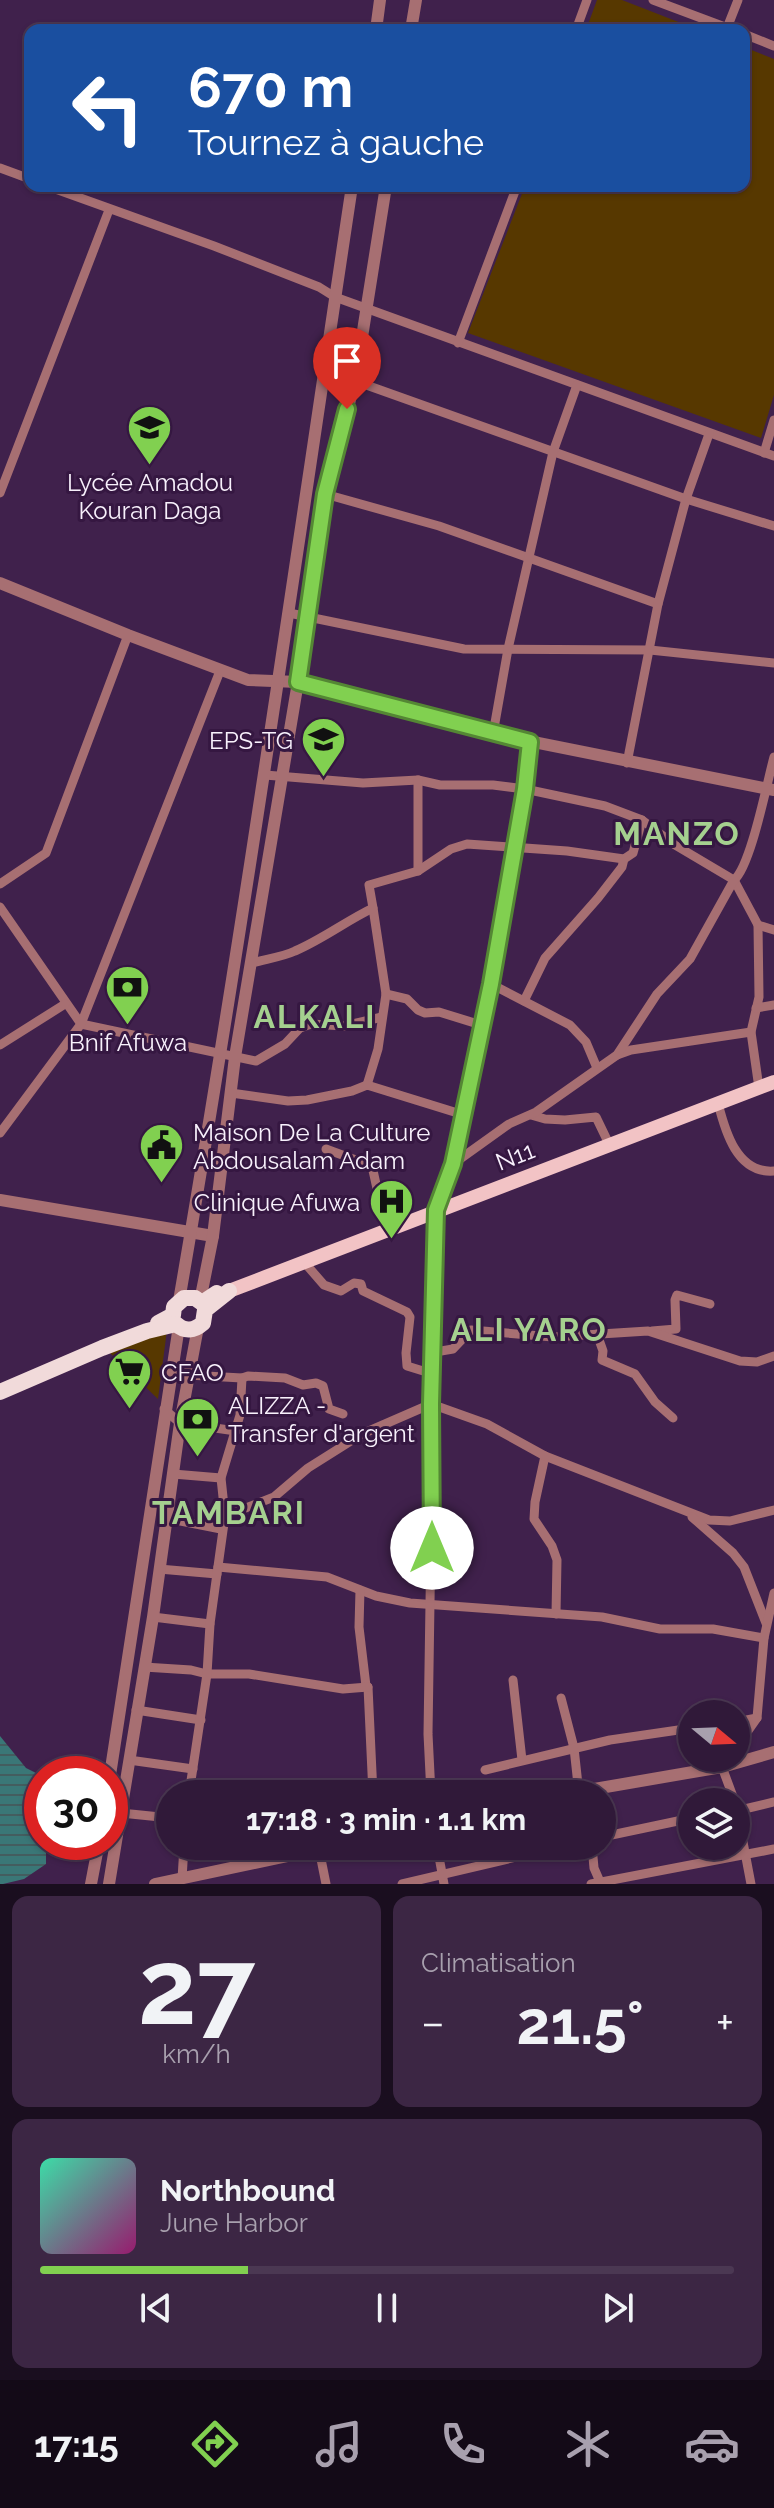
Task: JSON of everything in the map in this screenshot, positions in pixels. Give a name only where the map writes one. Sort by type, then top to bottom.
[{"type":"highway","points":[[202,1304],[229,1291]]},
{"type":"highway","points":[[0,1392],[147,1331],[176,1316],[189,1297],[202,1304]]},
{"type":"highway","points":[[176,1316],[188,1330],[198,1327],[203,1323],[202,1304]]},
{"type":"main road","name":"N11","points":[[229,1291],[774,1082]]},
{"type":"street","points":[[377,24],[380,0]]},
{"type":"street","points":[[412,24],[416,0]]},
{"type":"street","points":[[578,24],[587,0]]},
{"type":"street","points":[[731,24],[738,0]]},
{"type":"street","points":[[659,1],[717,24]]},
{"type":"street","points":[[750,36],[774,46]]},
{"type":"street","points":[[0,168],[24,177]]},
{"type":"street","points":[[62,192],[214,246],[319,287],[335,297],[458,343],[769,455],[774,420]]},
{"type":"street","points":[[113,1756],[176,1316],[265,775],[351,192]]},
{"type":"street","points":[[202,1304],[235,1057],[298,682],[325,494],[355,381],[385,192]]},
{"type":"street","points":[[458,343],[515,192]]},
{"type":"street","points":[[0,493],[109,210]]},
{"type":"street","points":[[355,381],[686,499],[774,526]]},
{"type":"street","points":[[493,734],[508,649],[553,452],[577,385]]},
{"type":"street","points":[[627,763],[658,604],[686,499],[709,434]]},
{"type":"street","points":[[325,494],[439,526],[658,604]]},
{"type":"street","points":[[0,583],[248,680],[298,682],[442,717],[493,734],[770,789]]},
{"type":"street","points":[[289,613],[440,646],[650,650],[774,663]]},
{"type":"street","points":[[0,884],[46,853],[128,635]]},
{"type":"street","points":[[0,1133],[81,1024],[220,671]]},
{"type":"street","points":[[430,1780],[431,1404],[435,1352],[436,1210],[453,1164],[491,984],[525,789],[530,742]]},
{"type":"street","points":[[617,1055],[657,994],[690,959],[745,864],[770,789],[774,757]]},
{"type":"street","points":[[265,775],[363,783],[418,780],[440,785],[493,785],[605,806],[642,820],[675,845],[734,880],[758,925],[760,971],[751,1032],[759,1088]]},
{"type":"street","points":[[418,780],[418,871]]},
{"type":"street","points":[[367,1085],[378,1049],[386,994],[369,885],[418,871],[459,846],[497,844],[624,859],[633,853],[642,820]]},
{"type":"street","points":[[524,1001],[545,958],[598,898],[622,867],[624,859]]},
{"type":"street","points":[[0,907],[81,1024],[261,1060],[285,1044],[300,1028],[311,1024],[344,1026],[382,1017]]},
{"type":"street","points":[[252,963],[292,953],[373,908]]},
{"type":"street","points":[[758,925],[774,930]]},
{"type":"street","points":[[491,984],[570,1025],[586,1042],[597,1068]]},
{"type":"street","points":[[386,994],[407,999],[425,1013],[439,1012],[481,1025]]},
{"type":"street","points":[[0,1045],[65,1004]]},
{"type":"street","points":[[756,1008],[774,1005]]},
{"type":"street","points":[[453,1164],[617,1055],[631,1050],[751,1032]]},
{"type":"street","points":[[231,1093],[288,1101],[307,1100],[367,1085],[464,1115]]},
{"type":"street","points":[[718,1103],[725,1134],[739,1154],[758,1170],[774,1171]]},
{"type":"street","points":[[528,1115],[555,1119],[596,1117],[609,1144]]},
{"type":"street","points":[[326,1149],[372,1166],[386,1229]]},
{"type":"street","points":[[0,1200],[213,1236]]},
{"type":"street","points":[[304,1262],[324,1285],[344,1290],[354,1283],[361,1284],[363,1291],[407,1312],[410,1317],[407,1366],[433,1374]]},
{"type":"street","points":[[435,1352],[453,1349],[471,1330],[553,1337],[676,1329],[677,1295],[710,1304]]},
{"type":"street","points":[[128,1767],[180,1423],[198,1327]]},
{"type":"street","points":[[648,1331],[740,1361],[757,1362],[774,1356]]},
{"type":"street","points":[[597,1334],[603,1351],[602,1360],[635,1374],[655,1402],[673,1418]]},
{"type":"street","points":[[188,1375],[285,1378],[303,1385],[316,1383],[323,1386],[329,1409],[343,1414]]},
{"type":"street","points":[[191,1780],[225,1516],[221,1478],[236,1431],[242,1401],[242,1378]]},
{"type":"street","points":[[225,1516],[274,1497],[308,1468],[362,1434],[431,1404],[487,1424],[545,1456],[709,1520],[730,1521],[774,1510]]},
{"type":"street","points":[[164,1409],[180,1423],[236,1431]]},
{"type":"street","points":[[545,1456],[534,1519],[552,1546],[557,1560],[556,1614]]},
{"type":"street","points":[[173,1474],[221,1478]]},
{"type":"street","points":[[687,1513],[733,1553],[744,1567],[766,1623]]},
{"type":"street","points":[[165,1518],[221,1529]]},
{"type":"street","points":[[159,1569],[314,1575],[392,1599],[432,1605],[602,1617],[660,1629],[713,1629],[764,1638]]},
{"type":"street","points":[[360,1590],[359,1627],[368,1687],[372,1780]]},
{"type":"street","points":[[750,1727],[759,1713],[764,1638],[774,1593]]},
{"type":"street","points":[[153,1617],[210,1624]]},
{"type":"street","points":[[144,1667],[207,1674],[249,1674],[343,1689],[368,1687]]},
{"type":"street","points":[[513,1680],[522,1760]]},
{"type":"street","points":[[561,1698],[574,1748],[574,1780]]},
{"type":"street","points":[[750,1717],[774,1706]]},
{"type":"street","points":[[136,1710],[201,1720]]},
{"type":"street","points":[[485,1770],[574,1748],[678,1730]]},
{"type":"street","points":[[750,1757],[774,1752]]},
{"type":"street","points":[[129,1760],[193,1769]]},
{"type":"street","points":[[616,1784],[678,1772]]},
{"type":"street","points":[[750,1805],[774,1802]]},
{"type":"street","points":[[128,1814],[156,1817]]},
{"type":"street","points":[[616,1834],[678,1821]]},
{"type":"street","points":[[750,1854],[774,1849]]},
{"type":"street","points":[[91,1884],[96,1860]]},
{"type":"street","points":[[109,1884],[113,1860]]},
{"type":"street","points":[[182,1879],[183,1860]]},
{"type":"street","points":[[155,1884],[182,1879],[201,1880],[277,1860]]},
{"type":"street","points":[[321,1860],[326,1884]]},
{"type":"street","points":[[439,1860],[443,1880]]},
{"type":"street","points":[[402,1884],[443,1880],[514,1860]]},
{"type":"street","points":[[593,1860],[598,1883],[718,1860]]},
{"type":"street","points":[[745,1860],[751,1884]]},
{"type":"shaded area","points":[[597,0],[622,0],[684,24],[588,24]]},
{"type":"shaded area","points":[[750,49],[774,59],[774,395],[761,438],[468,333],[523,192],[750,192]]},
{"type":"shaded area","points":[[167,1330],[158,1399],[109,1352]]},
{"type":"shaded area","points":[[0,1736],[24,1766],[24,1860],[46,1860],[46,1864],[24,1879],[0,1884]]},
{"type":"place","name":"Lycée Amadou Kouran Daga","points":[[150,467]]},
{"type":"place","name":"EPS-TG","points":[[324,779]]},
{"type":"place","name":"Bnif Afuwa","points":[[128,1027]]},
{"type":"place","name":"Maison De La Culture Abdousalam Adam","points":[[162,1185]]},
{"type":"place","name":"Clinique Afuwa","points":[[391,1241]]},
{"type":"place","name":"CFAO","points":[[130,1411]]},
{"type":"place","name":"ALIZZA - Transfer d'argent","points":[[197,1458]]},
{"type":"district","name":"MANZO","points":[[677,833]]},
{"type":"district","name":"ALKALI","points":[[315,1016]]},
{"type":"district","name":"ALI YARO","points":[[529,1329]]},
{"type":"district","name":"TAMBARI","points":[[229,1512]]},
{"type":"route","points":[[347,409],[325,494],[298,682],[530,742],[525,789],[491,984],[453,1164],[436,1210],[435,1352],[431,1404],[432,1548]]}]
